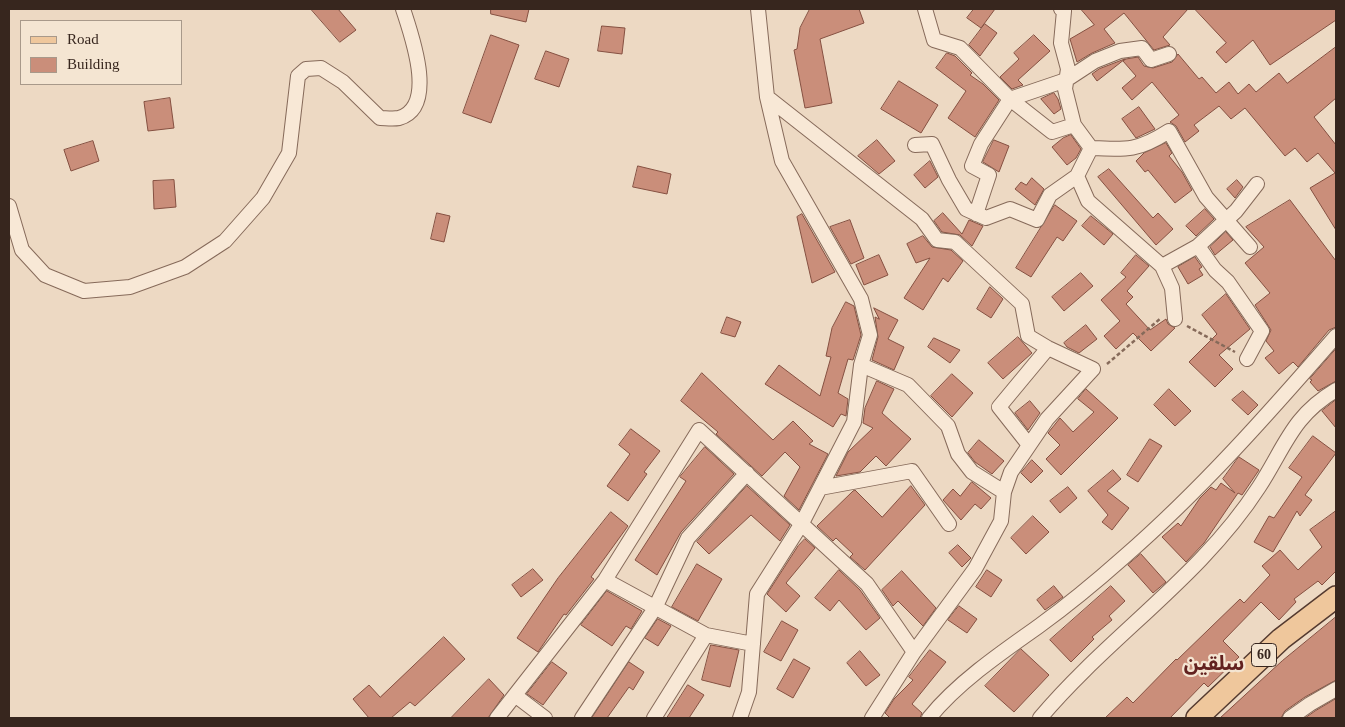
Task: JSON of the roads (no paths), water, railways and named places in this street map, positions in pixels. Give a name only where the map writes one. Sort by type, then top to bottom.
[{"type":"main road","name":"60","points":[[1197,718],[1281,638],[1336,597]]},
{"type":"street","points":[[9,206],[22,250],[45,275],[84,291],[130,287],[186,267],[225,241],[263,198],[289,153],[298,76],[306,69],[321,68],[343,82],[380,118],[400,118],[413,108],[420,86],[416,52],[403,9]]},
{"type":"street","points":[[740,718],[749,692],[758,594],[802,523],[854,422],[861,365],[870,336],[861,299],[782,161],[767,97],[758,9]]},
{"type":"street","points":[[925,9],[934,40],[960,48],[1010,99],[1052,132],[1074,125]]},
{"type":"street","points":[[1061,9],[1064,11],[1061,43],[1068,69],[1065,89],[1074,125],[1091,148]]},
{"type":"street","points":[[976,214],[989,175],[972,166],[981,144],[1010,99],[1066,80],[1095,61],[1120,50],[1142,48],[1150,60],[1169,54]]},
{"type":"street","points":[[767,97],[922,219],[937,240],[956,242],[1022,304],[1028,336],[1048,348],[1093,369],[1047,419],[1011,472],[1004,492],[1001,521],[975,569],[914,652],[872,718]]},
{"type":"street","points":[[1091,148],[1124,150],[1147,145],[1169,131],[1206,197],[1250,247]]},
{"type":"street","points":[[915,145],[932,144],[949,180],[966,209],[986,218],[1010,209],[1037,220],[1050,195],[1077,176],[1091,148]]},
{"type":"street","points":[[1077,176],[1088,201],[1162,266],[1172,288],[1175,320]]},
{"type":"street","points":[[1162,266],[1198,246],[1227,219],[1257,184]]},
{"type":"street","points":[[1198,246],[1215,270],[1228,282],[1262,331],[1247,359]]},
{"type":"street","points":[[929,718],[939,705],[1013,644],[1040,626],[1124,558],[1206,480],[1336,336]]},
{"type":"street","points":[[1029,445],[999,407],[1048,348]]},
{"type":"street","points":[[861,365],[908,385],[948,426],[958,454],[972,472],[1004,492]]},
{"type":"street","points":[[1040,718],[1132,626],[1193,569],[1232,526],[1302,416],[1336,390]]},
{"type":"street","points":[[497,718],[605,580],[699,430],[868,584],[914,652]]},
{"type":"street","points":[[820,488],[912,471],[949,524]]},
{"type":"street","points":[[582,718],[655,608],[688,538],[748,473]]},
{"type":"street","points":[[605,580],[706,635],[753,644]]},
{"type":"street","points":[[654,718],[706,635]]},
{"type":"street","points":[[1290,718],[1336,689]]},
{"type":"street","points":[[516,696],[545,718]]},
{"type":"district","name":"سلقين","points":[[1214,665]]}]
